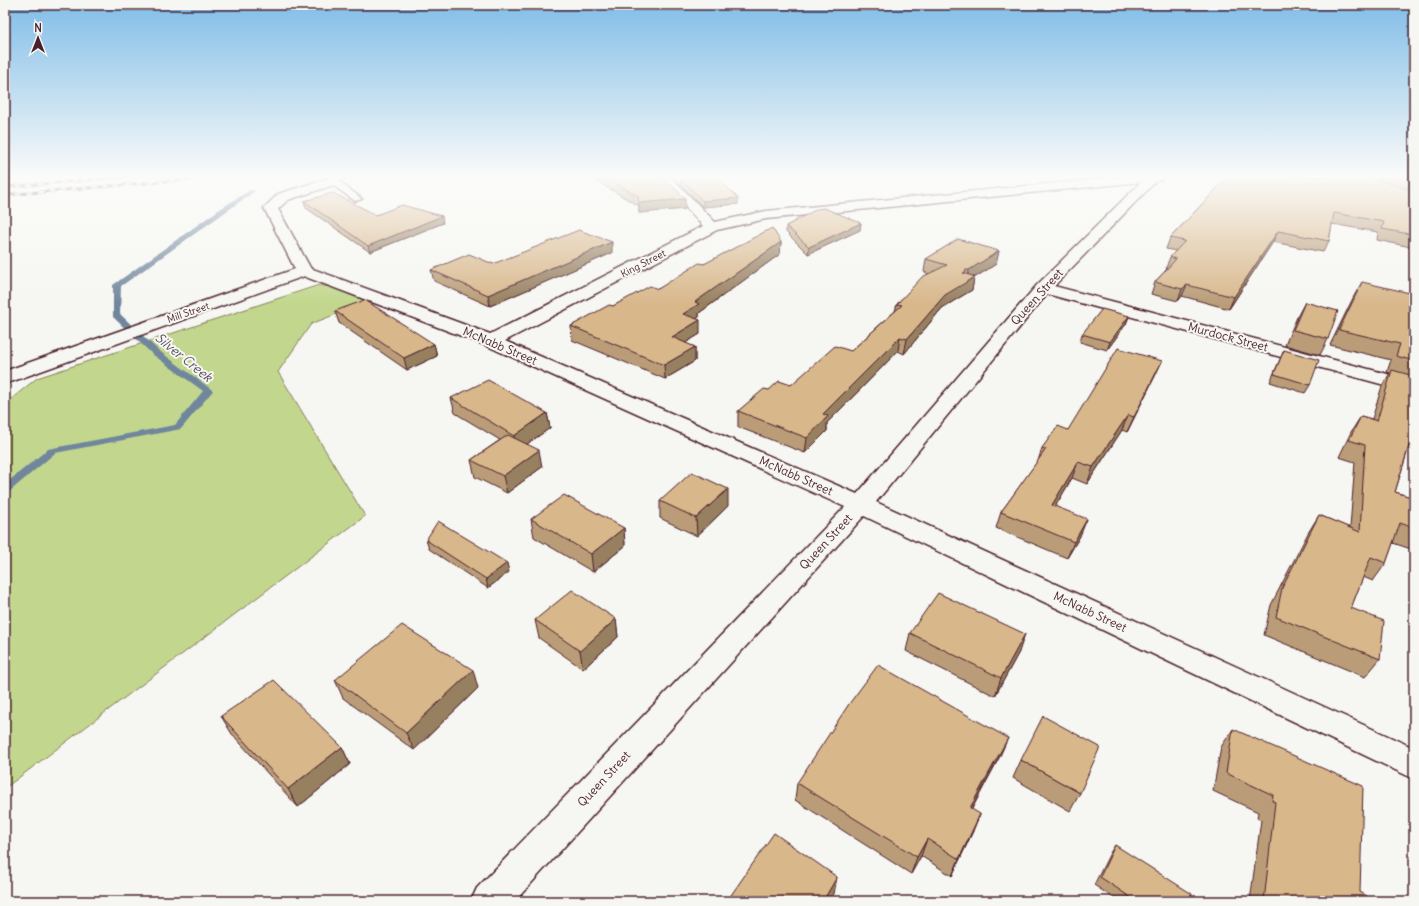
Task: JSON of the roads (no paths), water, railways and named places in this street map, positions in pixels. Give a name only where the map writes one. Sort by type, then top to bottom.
[{"type":"street","points":[[277,219],[304,271]]},
{"type":"street","points":[[704,219],[712,228]]},
{"type":"street","name":"King Street","points":[[492,341],[712,228],[748,219]]},
{"type":"street","name":"Queen Street","points":[[490,901],[861,505],[1043,288],[1112,219]]},
{"type":"street","name":"Mill Street","points":[[5,378],[304,271]]},
{"type":"street","name":"McNabb Street","points":[[304,271],[492,341],[861,505],[1414,764]]},
{"type":"street","name":"Murdock Street","points":[[1043,288],[1414,387]]},
{"type":"waterway","name":"Silver Creek","points":[[5,490],[52,451],[178,427],[208,391],[155,352],[116,315],[117,285],[209,219]]}]
